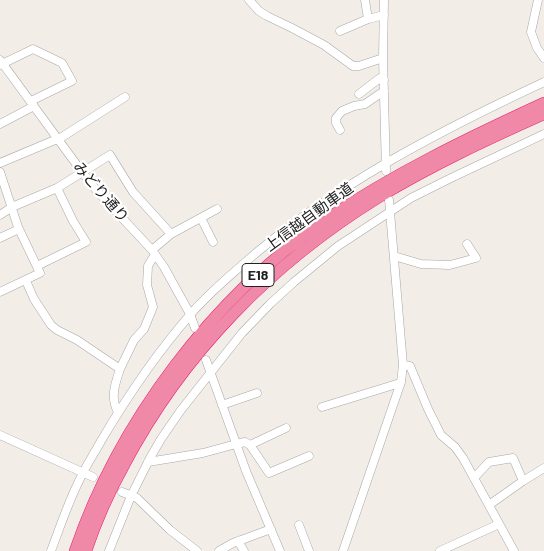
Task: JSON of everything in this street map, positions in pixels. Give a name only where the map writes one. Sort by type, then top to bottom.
[{"type":"highway","name":"上信越自動車道","points":[[75,551],[105,480],[140,416],[190,348],[223,309],[246,286],[296,242],[373,189],[456,144],[544,103]]},
{"type":"highway","name":"上信越自動車道","points":[[86,551],[114,482],[148,421],[207,342],[253,293],[303,249],[379,197],[456,156],[544,114]]},
{"type":"street","points":[[248,0],[266,16],[324,45],[353,66],[359,66],[383,58]]},
{"type":"street","points":[[366,0],[368,19]]},
{"type":"street","points":[[384,0],[383,58],[386,171]]},
{"type":"street","points":[[538,0],[531,32],[537,48],[544,58]]},
{"type":"street","points":[[340,32],[368,19],[384,15]]},
{"type":"street","points":[[0,124],[72,80],[62,63],[33,49],[1,63]]},
{"type":"street","name":"みどり通り","points":[[1,63],[97,191],[154,252],[190,314],[195,328]]},
{"type":"street","points":[[359,94],[380,78],[384,80]]},
{"type":"street","points":[[51,551],[68,505],[83,472],[118,412],[147,369],[190,314],[222,283],[267,243],[333,195],[387,162],[479,112],[544,82]]},
{"type":"street","points":[[340,130],[336,123],[336,118],[342,111],[365,104],[384,91]]},
{"type":"street","points":[[0,164],[58,138],[125,97]]},
{"type":"street","points":[[109,551],[132,496],[161,439],[210,372],[242,333],[294,282],[338,246],[411,198],[544,134]]},
{"type":"street","points":[[0,215],[57,188],[110,156],[133,192],[171,234]]},
{"type":"street","points":[[0,172],[19,228],[40,273],[0,292]]},
{"type":"street","points":[[37,266],[86,242],[57,188]]},
{"type":"street","points":[[343,551],[400,383],[403,365],[389,200]]},
{"type":"street","points":[[118,412],[113,402],[115,384],[134,340],[144,329],[153,307],[147,285],[148,266],[154,252],[171,234],[217,210]]},
{"type":"street","points":[[200,218],[213,242]]},
{"type":"street","points":[[0,238],[19,228]]},
{"type":"street","points":[[394,256],[421,264],[450,265],[476,258],[468,244]]},
{"type":"street","points":[[26,281],[34,299],[51,325],[120,369]]},
{"type":"street","points":[[206,360],[246,471],[280,551]]},
{"type":"street","points":[[403,365],[410,366],[441,435],[455,446],[463,458],[514,551]]},
{"type":"street","points":[[322,408],[400,383]]},
{"type":"street","points":[[222,405],[257,393]]},
{"type":"street","points":[[250,445],[286,428]]},
{"type":"street","points":[[0,435],[92,477]]},
{"type":"street","points":[[148,462],[202,453],[245,442],[250,445],[269,473],[309,456]]},
{"type":"street","points":[[474,478],[489,462],[513,458],[522,481]]},
{"type":"street","points":[[489,505],[544,468]]},
{"type":"street","points":[[122,492],[137,498],[170,530],[197,551]]},
{"type":"street","points":[[440,551],[499,524]]},
{"type":"street","points":[[299,525],[309,551]]},
{"type":"street","points":[[219,551],[238,541],[271,529]]},
{"type":"street","points":[[238,541],[244,551]]}]
